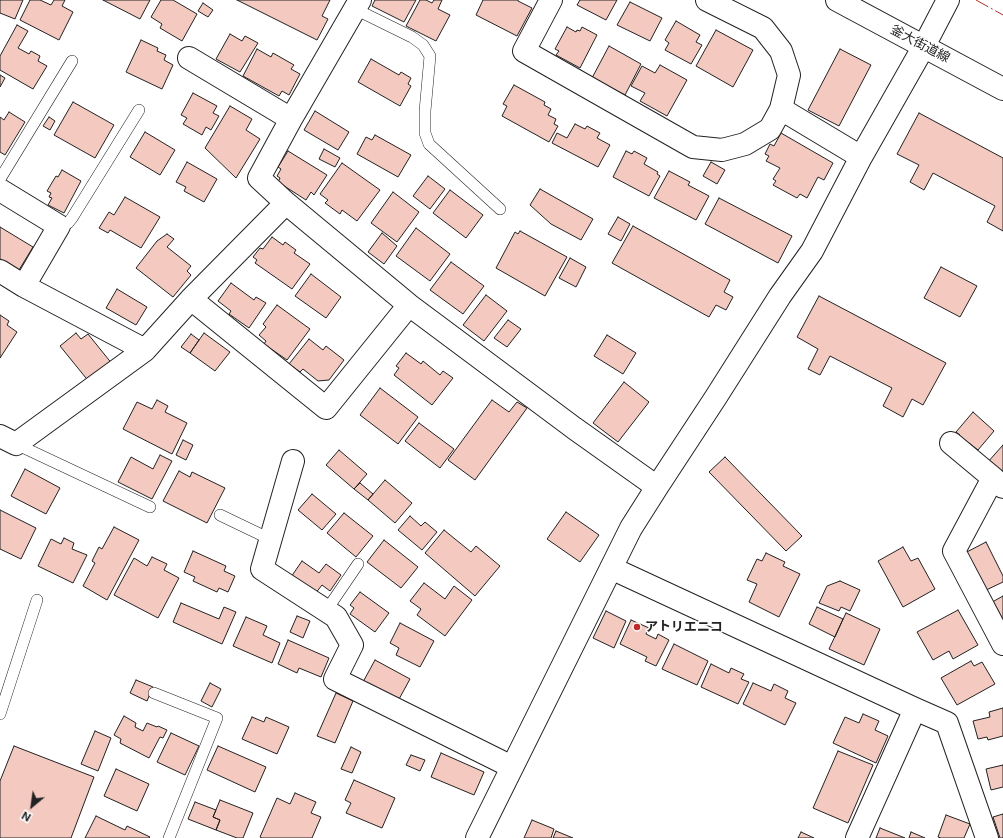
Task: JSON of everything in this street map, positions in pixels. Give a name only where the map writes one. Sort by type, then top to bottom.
[{"type":"street","points":[[551,0],[524,51],[693,147],[722,150],[745,144],[770,129],[781,109],[789,75],[781,51],[763,28],[707,0]]},
{"type":"street","name":"釜大街道線","points":[[837,0],[1003,89]]},
{"type":"street","points":[[477,838],[631,528],[780,296],[812,251],[948,0]]},
{"type":"street","points":[[357,4],[259,178],[286,203],[409,305],[574,428],[657,487]]},
{"type":"street","points":[[189,58],[291,119]]},
{"type":"street","points":[[781,109],[862,157]]},
{"type":"street","points":[[0,190],[59,226],[24,286]]},
{"type":"street","points":[[8,440],[145,350],[191,299],[286,203]]},
{"type":"street","points":[[0,271],[24,286],[145,350]]},
{"type":"street","points":[[191,299],[326,408],[409,305]]},
{"type":"street","points":[[951,442],[998,482],[954,551],[1003,644]]},
{"type":"street","points":[[293,461],[262,569],[336,617],[352,645],[335,680],[512,767]]},
{"type":"street","points":[[611,568],[915,710],[947,723],[982,835]]},
{"type":"street","points":[[858,838],[915,710]]},
{"type":"lane","points":[[357,4],[412,37],[423,46],[430,56],[424,133],[429,144],[500,210]]},
{"type":"lane","points":[[0,179],[72,61]]},
{"type":"lane","points":[[59,226],[68,223],[72,218],[139,110]]},
{"type":"lane","points":[[8,440],[150,507]]},
{"type":"lane","points":[[220,515],[270,539]]},
{"type":"lane","points":[[326,611],[358,564]]},
{"type":"lane","points":[[0,714],[37,600]]},
{"type":"lane","points":[[154,693],[217,718],[169,838]]},
{"type":"building","points":[[0,0],[23,0],[15,19],[0,13]]},
{"type":"building","points":[[30,0],[40,0],[51,5],[54,0],[65,0],[62,6],[73,12],[59,40],[20,20]]},
{"type":"building","points":[[103,0],[150,0],[140,19]]},
{"type":"building","points":[[161,0],[173,0],[197,14],[182,41],[160,28],[162,24],[151,17]]},
{"type":"building","points":[[237,0],[330,0],[322,16],[328,19],[317,40]]},
{"type":"building","points":[[375,0],[416,0],[404,22],[372,6]]},
{"type":"building","points":[[420,0],[426,0],[432,3],[434,0],[442,0],[438,9],[450,15],[436,41],[406,26]]},
{"type":"building","points":[[483,0],[518,0],[532,8],[517,36],[476,15]]},
{"type":"building","points":[[580,0],[617,0],[606,20],[577,5]]},
{"type":"building","points":[[630,2],[662,18],[650,41],[617,25]]},
{"type":"building","points":[[203,3],[213,10],[208,17],[198,11]]},
{"type":"building","points":[[676,21],[700,35],[696,42],[702,45],[691,64],[665,50],[669,43],[665,40]]},
{"type":"building","points":[[17,25],[28,31],[18,48],[29,54],[31,51],[40,56],[38,61],[47,66],[33,89],[0,70],[0,56]]},
{"type":"building","points":[[567,27],[576,32],[577,30],[580,31],[582,27],[597,35],[580,68],[556,55],[559,51],[555,49]]},
{"type":"building","points":[[716,30],[753,50],[733,87],[696,66]]},
{"type":"building","points":[[230,34],[242,41],[245,36],[258,43],[240,72],[216,59]]},
{"type":"building","points":[[141,40],[158,48],[157,51],[166,55],[164,60],[173,65],[162,89],[126,72]]},
{"type":"building","points":[[609,46],[641,64],[625,95],[592,78]]},
{"type":"building","points":[[257,49],[271,57],[273,53],[294,65],[291,69],[300,74],[289,95],[282,91],[279,96],[243,76]]},
{"type":"building","points":[[840,49],[871,65],[839,126],[808,110]]},
{"type":"building","points":[[371,59],[399,75],[401,72],[411,78],[408,84],[411,86],[400,106],[358,82]]},
{"type":"building","points":[[660,65],[687,80],[667,116],[640,101],[645,93],[631,86],[642,66],[655,73]]},
{"type":"building","points":[[0,75],[5,78],[0,87]]},
{"type":"building","points":[[514,85],[545,102],[544,105],[551,109],[548,115],[556,119],[554,124],[558,126],[549,142],[502,116],[507,106],[503,104]]},
{"type":"building","points":[[193,93],[217,106],[213,113],[219,116],[211,130],[206,127],[202,135],[183,124],[187,118],[181,115]]},
{"type":"building","points":[[73,102],[114,125],[95,158],[54,135]]},
{"type":"building","points":[[230,106],[252,119],[246,130],[260,139],[236,178],[205,148]]},
{"type":"building","points":[[315,111],[349,132],[338,150],[304,130]]},
{"type":"building","points":[[9,112],[25,122],[5,155],[0,152],[0,117],[4,120]]},
{"type":"building","points":[[919,113],[1003,158],[1003,231],[987,222],[995,206],[933,173],[924,190],[910,182],[919,165],[897,154]]},
{"type":"building","points":[[49,117],[55,121],[50,130],[43,126]]},
{"type":"building","points":[[575,124],[585,129],[587,126],[600,133],[597,138],[610,145],[598,167],[552,143],[557,133],[567,138]]},
{"type":"building","points":[[145,132],[175,150],[160,175],[130,157]]},
{"type":"building","points":[[781,133],[833,163],[824,180],[818,177],[807,198],[800,194],[797,198],[773,185],[776,181],[773,179],[780,168],[766,161],[769,156],[765,154],[770,144],[774,146]]},
{"type":"building","points":[[375,135],[411,155],[398,177],[357,154],[366,137],[372,140]]},
{"type":"building","points":[[324,149],[340,158],[335,167],[319,159]]},
{"type":"building","points":[[288,151],[327,175],[314,195],[311,192],[306,200],[278,182],[280,178],[277,176],[281,169],[278,167]]},
{"type":"building","points":[[626,151],[632,154],[634,151],[647,158],[644,164],[658,172],[657,174],[660,176],[649,196],[613,177]]},
{"type":"building","points":[[187,162],[217,179],[204,202],[184,191],[186,187],[176,182]]},
{"type":"building","points":[[711,162],[725,170],[717,184],[703,176]]},
{"type":"building","points":[[342,163],[380,190],[357,221],[342,210],[340,214],[325,203],[328,200],[320,194]]},
{"type":"building","points":[[62,170],[81,181],[64,213],[48,205],[52,198],[49,197],[51,193],[47,191],[56,176],[58,177]]},
{"type":"building","points":[[669,171],[690,182],[688,185],[709,196],[696,220],[654,198]]},
{"type":"building","points":[[428,176],[445,189],[430,209],[413,196]]},
{"type":"building","points":[[540,189],[593,219],[581,240],[551,224],[530,205]]},
{"type":"building","points":[[450,190],[483,215],[466,238],[433,213]]},
{"type":"building","points":[[393,192],[419,212],[397,242],[371,223]]},
{"type":"building","points":[[125,197],[160,217],[141,248],[110,230],[108,233],[99,228],[109,212],[114,215]]},
{"type":"building","points":[[719,198],[792,236],[778,263],[705,224]]},
{"type":"building","points":[[618,217],[630,224],[621,241],[608,234]]},
{"type":"building","points":[[633,226],[730,280],[724,292],[733,297],[726,310],[716,305],[709,317],[612,263]]},
{"type":"building","points":[[0,227],[33,247],[19,270],[0,259]]},
{"type":"building","points":[[416,228],[450,254],[430,281],[396,256]]},
{"type":"building","points":[[520,231],[567,257],[545,296],[496,268],[515,232],[518,234]]},
{"type":"building","points":[[382,233],[397,246],[384,264],[368,252]]},
{"type":"building","points":[[167,234],[174,239],[167,247],[191,266],[187,271],[191,275],[173,297],[136,268],[157,241]]},
{"type":"building","points":[[272,237],[283,245],[285,242],[296,250],[294,253],[310,264],[292,289],[255,263],[257,260],[253,257],[260,248],[263,249]]},
{"type":"building","points":[[570,258],[586,267],[576,287],[559,278]]},
{"type":"building","points":[[451,262],[484,286],[463,314],[430,290]]},
{"type":"building","points":[[941,267],[977,286],[960,317],[924,298]]},
{"type":"building","points":[[311,274],[341,297],[326,318],[295,296]]},
{"type":"building","points":[[231,283],[254,300],[256,297],[266,303],[249,328],[229,314],[231,311],[218,301]]},
{"type":"building","points":[[117,289],[147,307],[136,325],[106,308]]},
{"type":"building","points":[[486,295],[507,311],[484,341],[463,325]]},
{"type":"building","points":[[819,296],[946,363],[923,405],[912,399],[903,417],[883,406],[892,388],[830,356],[820,375],[808,369],[818,349],[797,337]]},
{"type":"building","points":[[277,305],[310,329],[287,360],[264,344],[266,341],[259,335],[266,327],[263,324]]},
{"type":"building","points":[[0,315],[9,321],[7,325],[17,332],[0,358]]},
{"type":"building","points":[[508,320],[521,329],[507,347],[494,338]]},
{"type":"building","points":[[76,333],[81,339],[88,334],[113,365],[90,383],[60,346]]},
{"type":"building","points":[[204,333],[230,352],[215,371],[190,353]]},
{"type":"building","points":[[191,334],[199,340],[190,353],[181,347]]},
{"type":"building","points":[[607,335],[636,353],[623,374],[594,356]]},
{"type":"building","points":[[309,339],[323,350],[326,346],[344,360],[329,380],[318,381],[303,369],[300,372],[289,364]]},
{"type":"building","points":[[406,353],[421,364],[423,361],[440,375],[443,371],[453,378],[432,405],[394,375],[399,368],[396,366]]},
{"type":"building","points":[[624,382],[649,402],[618,442],[593,423]]},
{"type":"building","points":[[380,388],[418,417],[398,444],[360,415]]},
{"type":"building","points":[[157,400],[168,406],[165,412],[187,423],[172,454],[123,429],[137,402],[152,409]]},
{"type":"building","points":[[492,400],[509,412],[517,402],[527,408],[475,480],[448,460]]},
{"type":"building","points":[[973,412],[994,431],[978,450],[969,443],[965,448],[955,440],[960,435],[956,432]]},
{"type":"building","points":[[419,423],[454,449],[440,468],[405,441]]},
{"type":"building","points":[[183,440],[193,445],[186,460],[176,455]]},
{"type":"building","points":[[1003,445],[1003,476],[987,463]]},
{"type":"building","points":[[339,450],[367,474],[354,489],[326,465]]},
{"type":"building","points":[[160,455],[172,461],[152,499],[118,482],[131,457],[153,469]]},
{"type":"building","points":[[725,457],[802,536],[786,551],[709,472]]},
{"type":"building","points":[[25,469],[60,488],[46,514],[11,496]]},
{"type":"building","points":[[179,471],[190,477],[192,472],[225,488],[207,523],[163,501]]},
{"type":"building","points":[[385,480],[412,503],[395,523],[368,500]]},
{"type":"building","points":[[360,483],[373,494],[368,500],[354,489]]},
{"type":"building","points":[[312,494],[336,514],[322,530],[298,510]]},
{"type":"building","points":[[0,510],[36,528],[21,559],[0,549]]},
{"type":"building","points":[[566,512],[599,535],[580,562],[547,539]]},
{"type":"building","points":[[344,513],[373,536],[356,557],[327,533]]},
{"type":"building","points":[[410,516],[421,526],[425,522],[437,532],[422,550],[398,530]]},
{"type":"building","points":[[114,527],[139,540],[107,600],[83,586],[95,563],[92,561],[99,547],[102,549]]},
{"type":"building","points":[[444,530],[471,552],[476,546],[500,566],[475,596],[425,553]]},
{"type":"building","points":[[64,538],[74,543],[72,549],[87,555],[73,583],[38,566],[51,539],[61,544]]},
{"type":"building","points":[[384,540],[418,567],[401,588],[367,562]]},
{"type":"building","points":[[986,542],[1003,576],[1003,582],[982,592],[963,554]]},
{"type":"building","points":[[903,547],[911,561],[918,558],[935,589],[903,607],[878,561]]},
{"type":"building","points":[[193,551],[226,566],[224,571],[235,576],[228,592],[219,588],[217,592],[193,581],[195,577],[184,572]]},
{"type":"building","points":[[766,553],[785,562],[783,566],[800,574],[779,617],[749,602],[757,584],[747,580],[757,559],[762,561]]},
{"type":"building","points":[[152,557],[167,564],[164,570],[179,578],[158,618],[114,595],[134,558],[147,566]]},
{"type":"building","points":[[302,561],[319,573],[326,564],[341,575],[330,591],[322,585],[315,594],[291,577]]},
{"type":"building","points":[[840,581],[860,590],[850,611],[841,607],[839,611],[819,603],[827,586]]},
{"type":"building","points":[[424,583],[445,599],[454,586],[472,600],[445,636],[417,615],[421,609],[410,601]]},
{"type":"building","points":[[360,592],[389,613],[375,632],[350,614],[354,608],[350,605]]},
{"type":"building","points":[[1003,596],[1003,624],[987,605]]},
{"type":"building","points":[[181,603],[219,619],[224,607],[236,612],[222,644],[173,622]]},
{"type":"building","points":[[817,607],[843,619],[835,637],[809,624]]},
{"type":"building","points":[[958,610],[978,645],[953,659],[949,651],[933,660],[917,632]]},
{"type":"building","points":[[606,611],[626,621],[614,648],[593,638]]},
{"type":"building","points":[[846,613],[880,629],[864,665],[829,649]]},
{"type":"building","points":[[297,616],[310,621],[303,638],[290,632]]},
{"type":"building","points":[[246,617],[267,626],[263,635],[280,643],[272,663],[233,646]]},
{"type":"building","points":[[631,620],[649,628],[646,634],[656,639],[658,634],[669,640],[656,666],[645,661],[647,657],[620,644]]},
{"type":"building","points":[[400,623],[434,641],[420,667],[396,655],[399,648],[390,643]]},
{"type":"building","points":[[288,640],[329,658],[321,677],[299,668],[297,673],[278,664]]},
{"type":"building","points":[[674,644],[708,661],[697,685],[662,669]]},
{"type":"building","points":[[375,660],[410,679],[398,701],[363,682]]},
{"type":"building","points":[[971,661],[974,666],[982,662],[995,684],[957,705],[941,678]]},
{"type":"building","points":[[711,664],[729,673],[731,668],[744,674],[741,679],[749,682],[738,704],[701,687]]},
{"type":"building","points":[[136,680],[153,687],[147,701],[130,693]]},
{"type":"building","points":[[210,683],[221,689],[212,707],[201,701]]},
{"type":"building","points":[[753,683],[771,691],[774,684],[788,691],[785,698],[796,703],[785,725],[743,704]]},
{"type":"building","points":[[336,693],[353,701],[335,743],[317,736]]},
{"type":"building","points":[[1003,708],[1003,736],[988,740],[987,737],[978,739],[973,721],[990,717],[989,712]]},
{"type":"building","points":[[863,714],[879,721],[875,730],[888,736],[876,763],[833,743],[845,717],[859,723]]},
{"type":"building","points":[[124,716],[136,723],[135,727],[143,731],[147,723],[167,730],[163,738],[160,737],[149,758],[120,743],[121,739],[114,735]]},
{"type":"building","points":[[252,717],[264,722],[266,717],[289,727],[277,754],[242,739]]},
{"type":"building","points":[[95,731],[111,738],[98,771],[81,764]]},
{"type":"building","points":[[171,733],[199,746],[185,775],[157,762]]},
{"type":"building","points":[[14,746],[94,777],[71,838],[0,838],[0,781]]},
{"type":"building","points":[[218,746],[266,767],[255,792],[207,770]]},
{"type":"building","points":[[351,747],[361,752],[352,773],[341,769]]},
{"type":"building","points":[[838,751],[873,765],[848,823],[813,808]]},
{"type":"building","points":[[441,753],[484,772],[474,795],[431,777]]},
{"type":"building","points":[[411,755],[425,760],[420,771],[406,765]]},
{"type":"building","points":[[1003,765],[1003,787],[991,790],[986,769]]},
{"type":"building","points":[[116,769],[149,784],[137,811],[104,796]]},
{"type":"building","points":[[354,780],[395,798],[382,828],[346,813],[351,803],[345,800]]},
{"type":"building","points":[[295,793],[316,802],[311,813],[321,817],[312,838],[260,837],[277,798],[290,804]]},
{"type":"building","points":[[220,800],[253,813],[243,838],[237,838],[216,830],[220,820],[213,817]]},
{"type":"building","points":[[195,802],[216,810],[213,817],[220,820],[216,830],[188,819]]},
{"type":"building","points":[[1003,814],[1003,838],[1000,838],[993,817]]},
{"type":"building","points":[[946,815],[970,824],[964,838],[938,837]]},
{"type":"building","points":[[96,816],[125,830],[127,826],[150,837],[85,838]]},
{"type":"building","points":[[532,820],[554,829],[551,838],[524,838]]},
{"type":"building","points":[[880,828],[905,838],[876,838]]},
{"type":"building","points":[[556,831],[573,838],[553,838]]},
{"type":"building","points":[[801,832],[814,838],[798,838]]},
{"type":"building","points":[[911,832],[925,838],[909,838]]},
{"type":"power","points":[[976,0],[1003,15]]},
{"type":"place","name":"アトリエニコ","points":[[637,627]]}]
